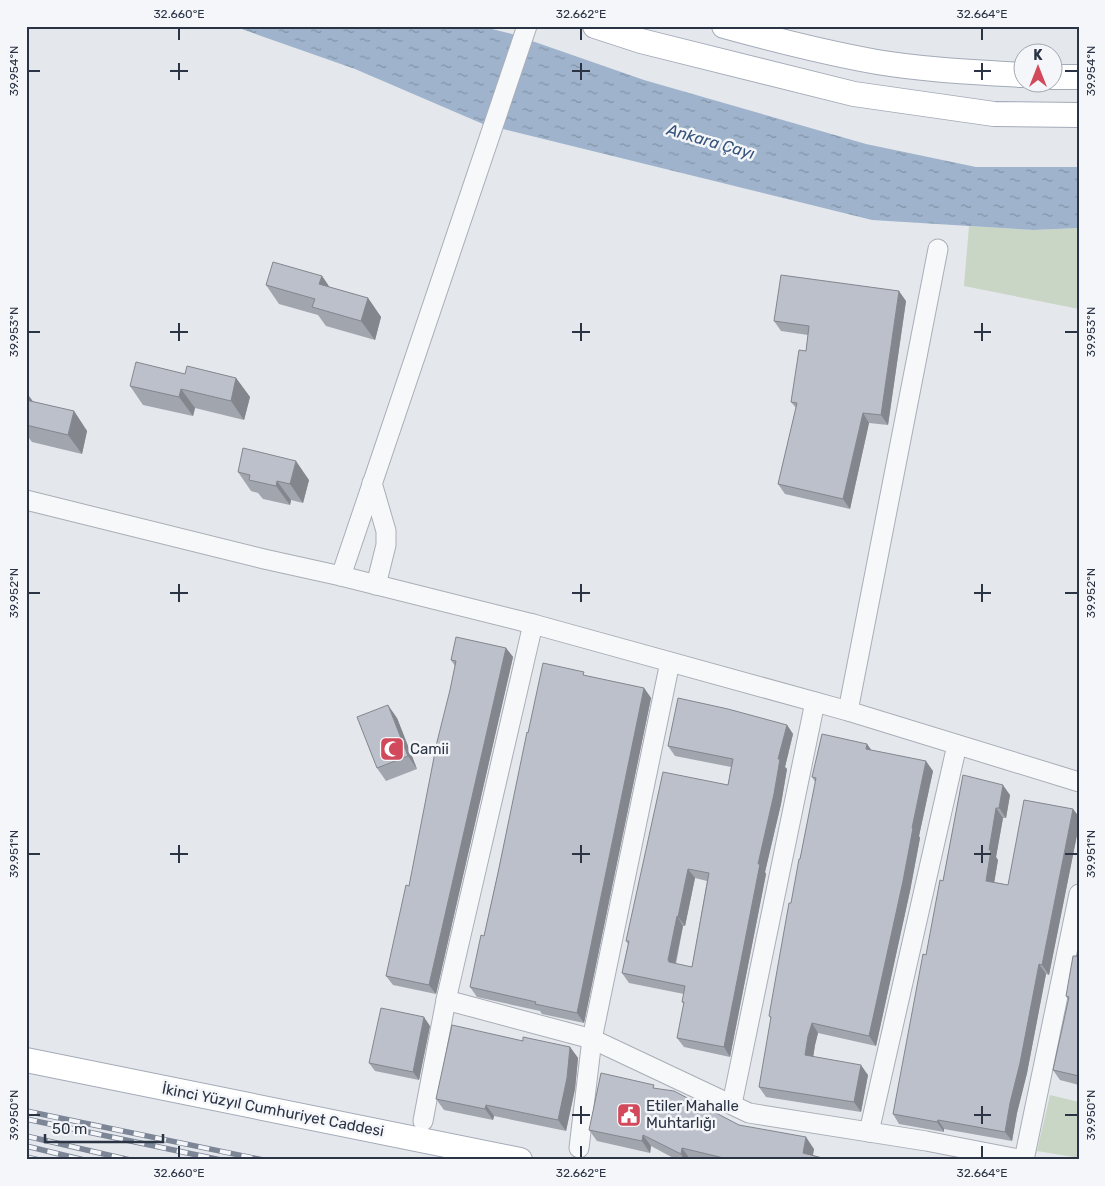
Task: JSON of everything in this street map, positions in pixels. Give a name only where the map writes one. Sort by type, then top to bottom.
[{"type":"main road","points":[[595,26],[650,44],[854,94],[994,114],[1079,115]]},
{"type":"main road","points":[[724,26],[790,44],[878,62],[1012,74]]},
{"type":"main road","points":[[1062,77],[1079,77]]},
{"type":"main road","name":"İkinci Yüzyıl Cumhuriyet Caddesi","points":[[26,1060],[520,1160]]},
{"type":"street","points":[[341,576],[526,29]]},
{"type":"street","points":[[848,711],[938,250]]},
{"type":"street","points":[[372,483],[386,531],[386,545],[376,585]]},
{"type":"street","points":[[26,500],[533,624],[848,711],[1079,782]]},
{"type":"street","points":[[423,1121],[446,1000],[533,624]]},
{"type":"street","points":[[579,1148],[592,1039],[670,662]]},
{"type":"street","points":[[732,1104],[815,702]]},
{"type":"street","points":[[869,1132],[957,745]]},
{"type":"street","points":[[446,1000],[592,1039],[749,1112],[1024,1160],[1079,894]]},
{"type":"green space","points":[[969,226],[1033,230],[1079,228],[1079,309],[964,286]]},
{"type":"green space","points":[[1050,1095],[1079,1102],[1079,1158],[1037,1151]]},
{"type":"water","name":"Ankara Çayı","points":[[233,26],[480,26],[512,34],[644,80],[866,144],[976,167],[1079,167],[1079,228],[1033,230],[872,220],[483,124],[355,69]]},
{"type":"building","points":[[273,262],[322,276],[319,284],[368,298],[361,321],[312,307],[315,299],[266,285]]},
{"type":"building","points":[[781,275],[899,291],[881,415],[863,413],[843,499],[778,484],[797,403],[791,402],[799,350],[806,351],[809,326],[774,321]]},
{"type":"building","points":[[136,362],[185,374],[187,366],[236,378],[231,401],[181,389],[179,397],[130,386]]},
{"type":"building","points":[[26,400],[74,411],[68,435],[26,425]]},
{"type":"building","points":[[243,448],[296,461],[290,484],[277,481],[276,486],[249,480],[250,475],[238,472]]},
{"type":"building","points":[[456,637],[506,648],[429,985],[386,976],[406,885],[409,886],[437,742],[456,661],[451,660]]},
{"type":"building","points":[[543,663],[584,672],[583,675],[644,688],[577,1013],[470,987],[481,935],[484,936]]},
{"type":"building","points":[[678,698],[787,725],[778,759],[780,759],[774,794],[758,864],[760,864],[724,1047],[677,1038],[685,986],[622,973],[629,941],[626,941],[663,772],[728,785],[733,759],[668,746]],"holes":[[[688,869],[709,873],[692,967],[669,962]]]},
{"type":"building","name":"Camii","points":[[388,705],[408,756],[377,768],[357,717]]},
{"type":"building","points":[[822,734],[867,744],[866,749],[926,761],[903,881],[869,1036],[812,1023],[808,1036],[805,1055],[861,1065],[854,1102],[759,1087],[771,1017],[769,1016],[789,903],[791,903],[816,778],[812,777]]},
{"type":"building","points":[[963,775],[1003,785],[999,808],[996,808],[986,881],[1008,885],[1024,800],[1073,809],[1042,965],[1039,964],[1005,1132],[893,1114],[923,954],[926,955],[940,880],[943,881]]},
{"type":"building","points":[[1079,949],[1079,1076],[1053,1070],[1069,997],[1066,996],[1073,956],[1077,956]]},
{"type":"building","points":[[381,1008],[424,1017],[413,1072],[369,1063]]},
{"type":"building","points":[[452,1025],[523,1041],[523,1037],[570,1047],[567,1078],[558,1120],[486,1105],[485,1109],[436,1099]]},
{"type":"building","points":[[601,1073],[654,1085],[653,1088],[674,1091],[739,1125],[806,1137],[803,1153],[830,1160],[732,1160],[682,1148],[681,1154],[643,1135],[642,1141],[589,1130]]},
{"type":"railway","points":[[26,1111],[263,1160]]},
{"type":"railway","points":[[26,1119],[221,1160]]},
{"type":"railway","points":[[26,1136],[130,1160]]},
{"type":"railway","points":[[26,1146],[84,1160]]},
{"type":"railway","points":[[26,1157],[39,1160]]},
{"type":"place","name":"Camii","points":[[392,749]]},
{"type":"place","name":"Etiler Mahalle Muhtarlığı","points":[[629,1115]]}]
